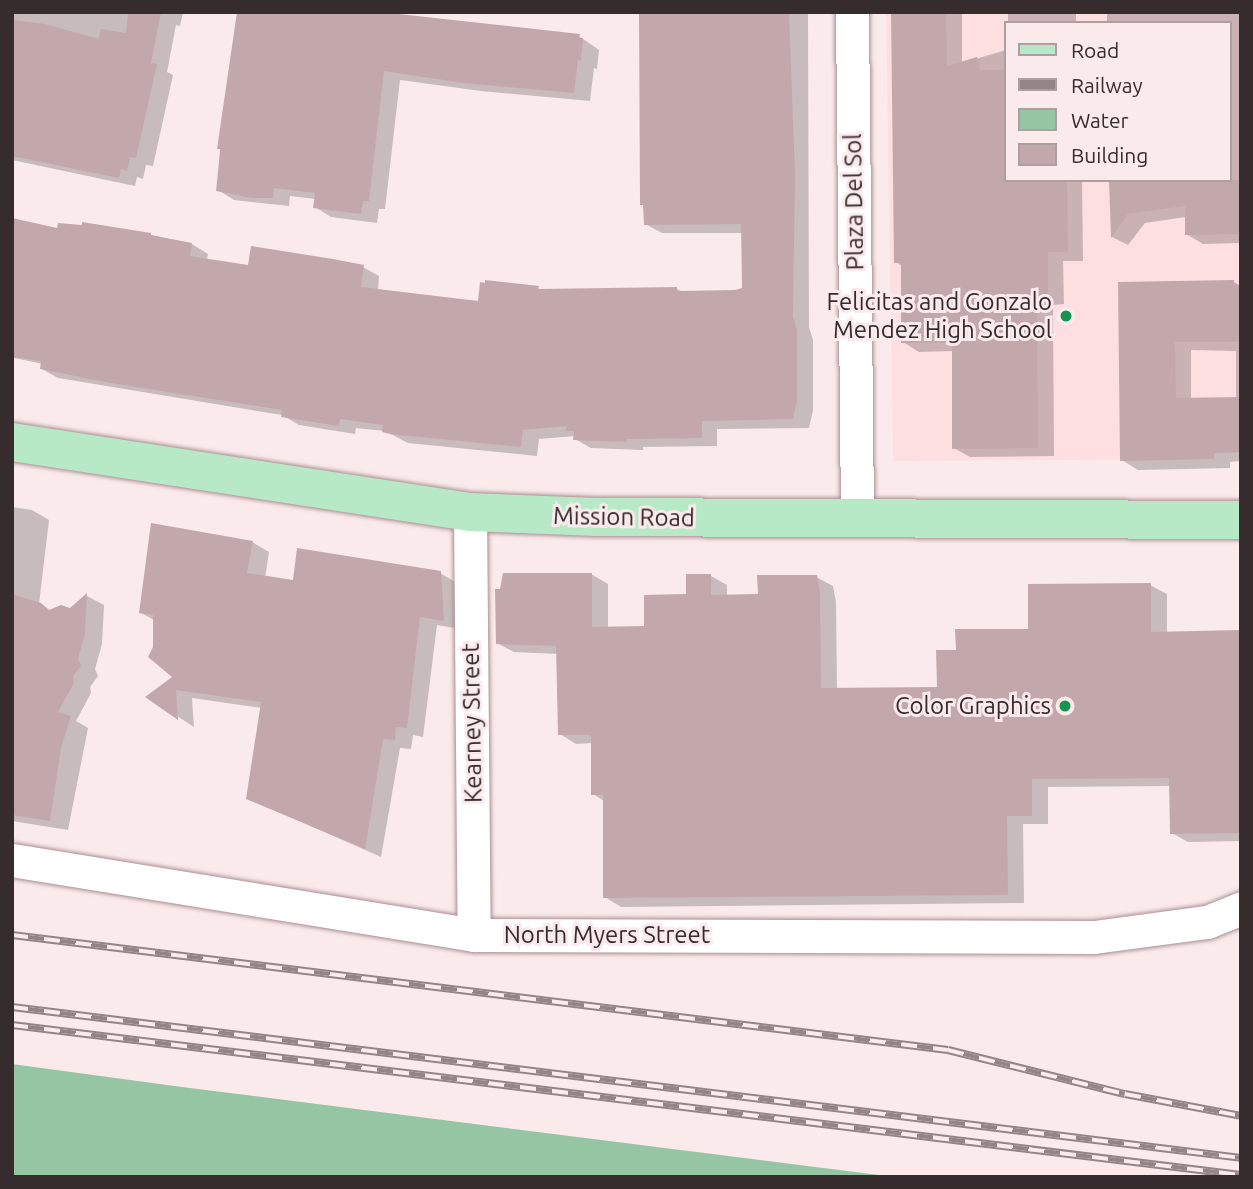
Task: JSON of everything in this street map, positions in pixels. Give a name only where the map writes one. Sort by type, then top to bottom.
[{"type":"main road","name":"Mission Road","points":[[12,442],[470,512],[596,517],[1241,520]]},
{"type":"street","name":"Plaza Del Sol","points":[[852,12],[858,518]]},
{"type":"street","name":"Kearney Street","points":[[470,512],[474,935]]},
{"type":"street","name":"North Myers Street","points":[[12,860],[474,935],[1094,937],[1207,922],[1241,908]]},
{"type":"street","name":"North Myers Street","points":[[1207,922],[1241,929]]},
{"type":"shaded area","name":"Felicitas and Gonzalo Mendez High School","points":[[886,12],[1241,12],[1241,452],[1215,453],[1214,459],[893,461]]},
{"type":"water","points":[[12,1064],[182,1087],[895,1177],[12,1177]]},
{"type":"building","points":[[128,12],[161,12],[151,63],[157,64],[136,158],[130,157],[127,171],[121,169],[119,178],[12,156],[12,20],[45,24],[99,39],[101,29],[126,33]]},
{"type":"building","points":[[237,12],[381,12],[580,34],[579,38],[583,38],[581,61],[578,60],[574,93],[463,83],[384,71],[369,201],[363,201],[361,214],[313,208],[315,193],[274,188],[273,198],[251,198],[216,191],[220,149],[217,149]]},
{"type":"building","points":[[789,12],[795,174],[793,317],[797,330],[797,400],[793,419],[702,421],[702,438],[627,439],[627,442],[573,440],[574,431],[566,431],[566,426],[523,430],[521,447],[390,434],[382,432],[383,425],[340,419],[339,426],[281,417],[282,410],[105,382],[40,369],[41,361],[12,357],[12,218],[57,228],[58,223],[82,225],[82,222],[151,233],[192,243],[190,256],[248,265],[251,246],[333,259],[364,265],[361,287],[478,301],[480,282],[485,283],[485,280],[539,286],[538,289],[677,287],[677,291],[742,288],[741,224],[644,225],[643,205],[640,205],[639,13]]},
{"type":"building","points":[[891,12],[946,12],[947,66],[977,57],[980,70],[1004,70],[1004,182],[1067,182],[1068,252],[1048,252],[1048,296],[1037,296],[1038,448],[952,449],[952,343],[901,343],[901,263],[894,263]]},
{"type":"building","points":[[1241,180],[1241,234],[1185,235],[1185,206],[1128,214],[1111,238],[1109,182]]},
{"type":"building","points":[[1234,280],[1234,285],[1241,285],[1241,342],[1175,342],[1176,398],[1241,397],[1241,452],[1214,453],[1214,459],[1120,461],[1118,282]]},
{"type":"building","points":[[151,523],[253,541],[247,573],[293,580],[297,548],[441,571],[444,621],[420,617],[407,728],[396,727],[395,740],[383,739],[365,849],[246,799],[261,702],[176,690],[178,720],[145,697],[172,677],[148,657],[153,647],[153,615],[139,613]]},
{"type":"building","points":[[503,573],[592,573],[592,627],[644,626],[644,595],[686,594],[686,574],[711,574],[711,595],[758,594],[757,575],[817,575],[820,592],[821,688],[937,687],[936,650],[956,650],[955,629],[1028,629],[1028,584],[1151,583],[1151,632],[1241,630],[1241,833],[1170,834],[1169,778],[1032,779],[1032,816],[1007,816],[1008,895],[603,898],[603,795],[591,795],[591,735],[558,735],[556,646],[496,644],[495,589],[500,589]]},
{"type":"building","points":[[87,593],[85,634],[78,658],[81,666],[73,676],[74,683],[58,712],[71,716],[61,748],[50,821],[12,815],[12,594],[41,603],[49,610],[61,605],[70,608]]},
{"type":"railway","points":[[12,935],[948,1050],[1125,1094],[1241,1116]]},
{"type":"railway","points":[[12,1007],[1241,1158]]},
{"type":"railway","points":[[12,1025],[1241,1175]]},
{"type":"place","name":"Felicitas and Gonzalo Mendez High School","points":[[1066,316]]},
{"type":"place","name":"Color Graphics","points":[[1065,706]]}]
